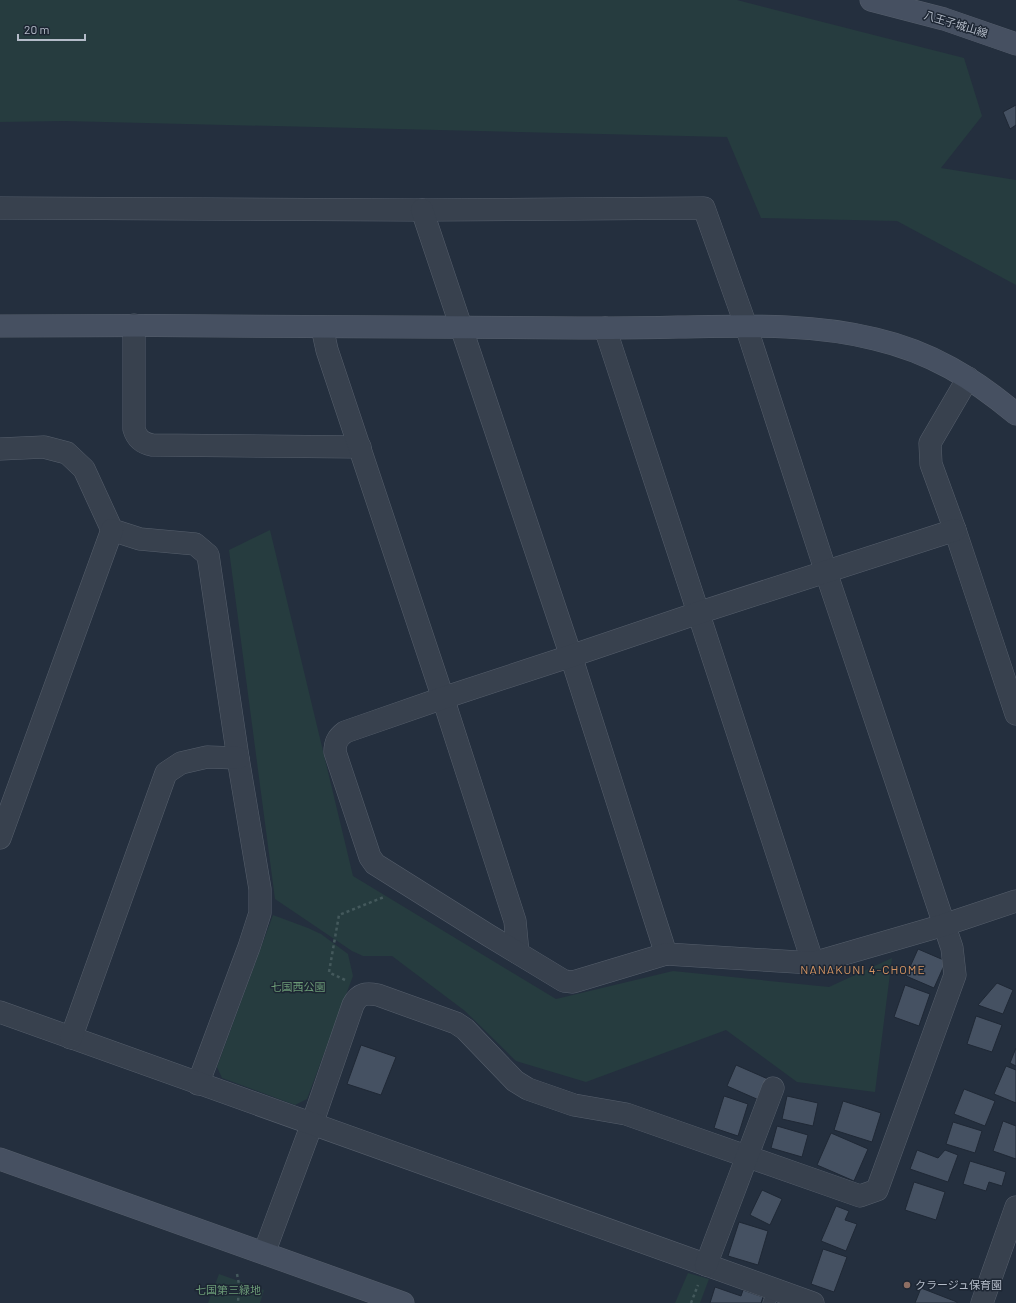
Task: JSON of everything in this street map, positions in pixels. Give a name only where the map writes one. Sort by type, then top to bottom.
[{"type":"street","name":"八王子城山線","points":[[871,0],[944,19],[1016,44]]},
{"type":"street","points":[[0,208],[422,210],[704,208],[746,326],[826,572],[952,948],[955,975],[878,1190],[860,1196],[626,1114],[574,1105],[528,1089],[514,1081],[465,1029],[456,1023],[378,995],[369,993],[360,996],[356,999],[353,1005],[312,1124],[264,1253]]},
{"type":"street","points":[[422,210],[571,656],[666,954]]},
{"type":"street","points":[[0,326],[134,325],[605,328],[746,326],[810,328],[844,332],[907,347],[968,378],[1016,414]]},
{"type":"street","points":[[134,325],[134,429],[137,438],[144,443],[152,446],[360,447]]},
{"type":"street","points":[[322,327],[327,350],[443,698],[515,922],[518,953]]},
{"type":"street","points":[[605,328],[813,963]]},
{"type":"street","points":[[968,378],[930,443],[931,464],[955,530],[1016,714]]},
{"type":"street","points":[[0,449],[44,447],[67,453],[84,469],[112,530],[0,838]]},
{"type":"street","points":[[112,530],[140,538],[195,544],[208,555],[238,758],[260,889],[260,913],[249,947],[198,1084]]},
{"type":"street","points":[[955,530],[698,613],[345,732],[339,737],[335,744],[335,752],[370,857],[375,864],[564,981],[573,982],[666,954],[813,963],[944,925],[1016,901]]},
{"type":"street","points":[[71,1038],[166,774],[181,763],[207,757],[238,758]]},
{"type":"street","points":[[0,1012],[706,1266],[772,1296],[813,1303]]},
{"type":"street","points":[[706,1266],[773,1088]]},
{"type":"street","points":[[0,1159],[403,1303]]},
{"type":"street","points":[[982,1303],[1016,1207]]},
{"type":"path","points":[[360,996],[354,983],[330,974],[329,972],[339,915],[386,896]]},
{"type":"path","points":[[237,1274],[239,1284],[238,1303]]},
{"type":"green space","points":[[0,0],[737,0],[964,58],[982,116],[941,168],[1016,180],[1016,285],[897,221],[761,218],[727,137],[64,121],[0,122]]},
{"type":"green space","points":[[270,530],[353,876],[556,999],[673,971],[829,987],[892,958],[875,1092],[797,1082],[726,1030],[586,1082],[516,1061],[465,1011],[392,956],[363,956],[352,951],[275,899],[229,550]]},
{"type":"green space","name":"七国西公園","points":[[273,915],[321,934],[348,954],[353,976],[307,1099],[295,1105],[222,1078],[217,1067]]},
{"type":"green space","points":[[688,1273],[709,1279],[700,1303],[675,1303]]},
{"type":"green space","name":"七国第三緑地","points":[[219,1274],[264,1290],[260,1303],[208,1303]]},
{"type":"building","points":[[1016,105],[1016,125],[1010,129],[1003,112]]},
{"type":"building","points":[[918,949],[946,961],[934,988],[906,976]]},
{"type":"building","points":[[997,983],[1013,990],[1003,1014],[978,1005]]},
{"type":"building","points":[[905,985],[930,994],[919,1026],[894,1017]]},
{"type":"building","points":[[976,1016],[1002,1025],[992,1052],[967,1044]]},
{"type":"building","points":[[361,1045],[396,1057],[381,1095],[347,1084]]},
{"type":"building","points":[[1016,1048],[1016,1066],[1010,1063]]},
{"type":"building","points":[[736,1065],[768,1079],[759,1100],[727,1086]]},
{"type":"building","points":[[1006,1066],[1016,1070],[1016,1103],[994,1094]]},
{"type":"building","points":[[964,1089],[995,1101],[985,1126],[954,1114]]},
{"type":"building","points":[[724,1096],[748,1104],[738,1136],[714,1128]]},
{"type":"building","points":[[787,1096],[818,1103],[813,1126],[782,1119]]},
{"type":"building","points":[[843,1101],[881,1113],[872,1142],[834,1130]]},
{"type":"building","points":[[1003,1121],[1016,1126],[1016,1159],[993,1151]]},
{"type":"building","points":[[953,1122],[982,1131],[975,1153],[946,1144]]},
{"type":"building","points":[[777,1126],[808,1135],[802,1157],[771,1148]]},
{"type":"building","points":[[831,1133],[868,1149],[854,1181],[817,1165]]},
{"type":"building","points":[[917,1150],[938,1158],[945,1150],[958,1155],[948,1182],[910,1169]]},
{"type":"building","points":[[970,1161],[1006,1172],[1002,1186],[989,1182],[986,1191],[963,1184]]},
{"type":"building","points":[[914,1182],[945,1192],[936,1220],[905,1210]]},
{"type":"building","points":[[762,1190],[782,1199],[770,1225],[750,1215]]},
{"type":"building","points":[[836,1206],[849,1211],[845,1220],[857,1224],[846,1251],[821,1241]]},
{"type":"building","points":[[739,1222],[768,1231],[758,1265],[728,1256]]},
{"type":"building","points":[[823,1249],[847,1257],[834,1292],[811,1284]]},
{"type":"building","points":[[715,1287],[741,1296],[743,1290],[763,1297],[761,1303],[710,1303]]},
{"type":"building","points":[[921,1288],[957,1302],[957,1303],[915,1303]]},
{"type":"place","name":"クラージュ保育園","points":[[907,1285]]},
{"type":"district","name":"NANAKUNI 4-CHOME","points":[[863,970]]}]
